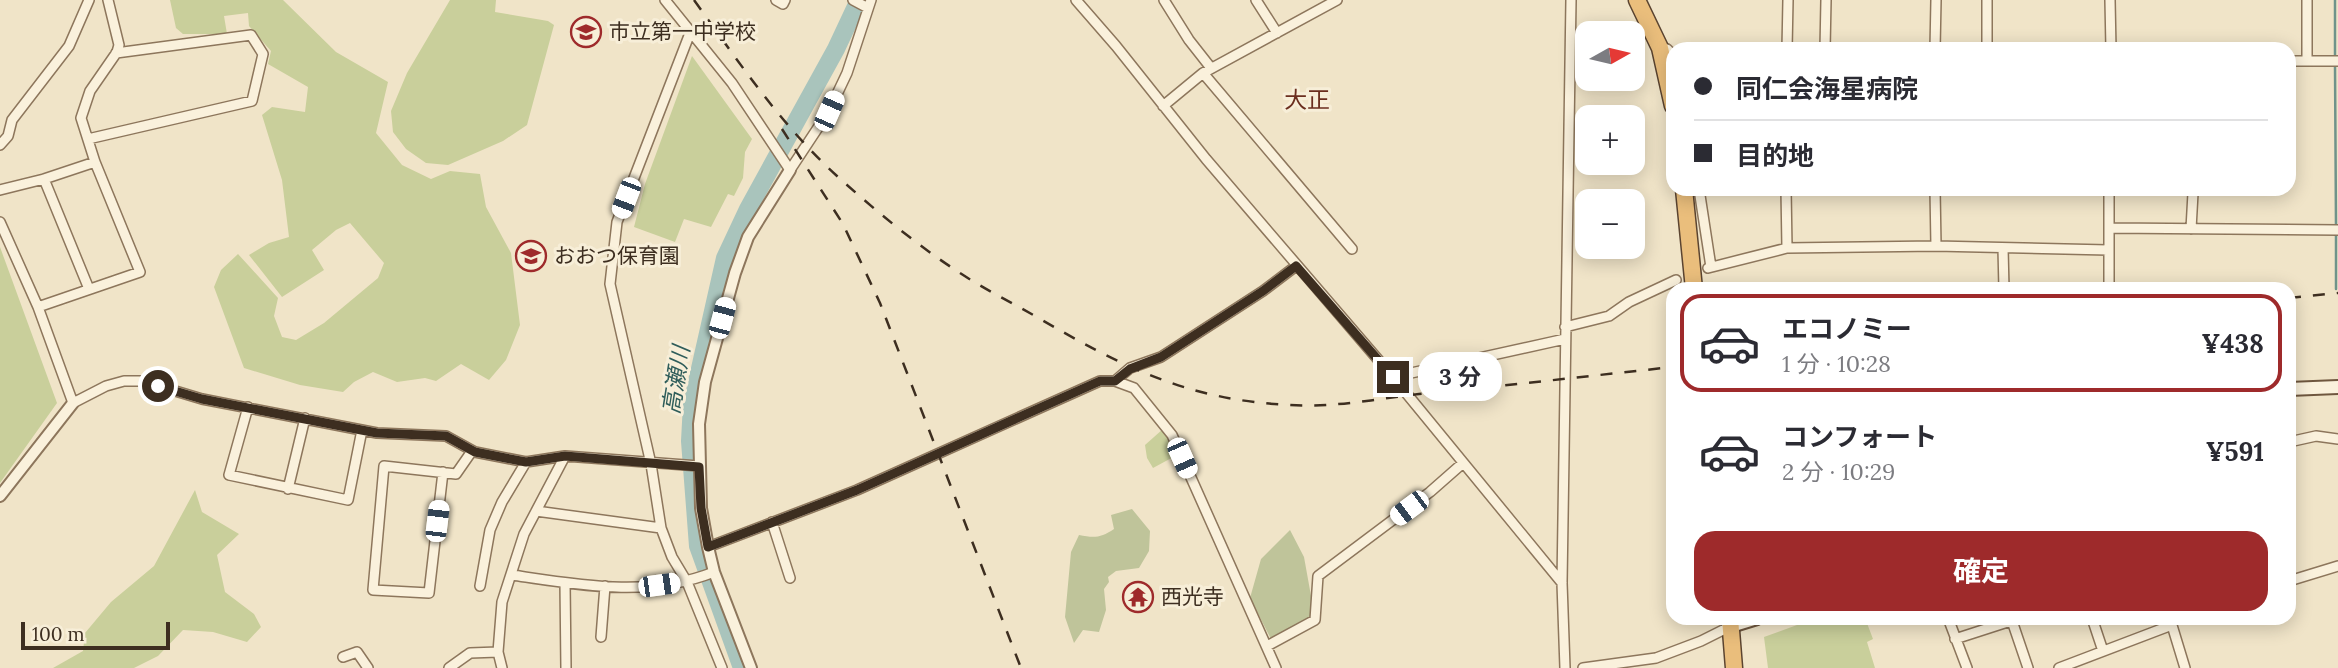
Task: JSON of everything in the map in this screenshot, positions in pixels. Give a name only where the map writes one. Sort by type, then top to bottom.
[{"type":"highway","points":[[1637,0],[1666,52]]},
{"type":"highway","points":[[1685,196],[1693,282]]},
{"type":"highway","points":[[1731,625],[1734,668]]},
{"type":"main road","points":[[2296,389],[2338,387]]},
{"type":"street","points":[[0,145],[8,136],[12,120],[69,46],[89,0]]},
{"type":"street","points":[[38,307],[140,272],[95,162],[81,118],[90,90],[119,45],[108,0]]},
{"type":"street","points":[[665,0],[732,83],[790,170]]},
{"type":"street","points":[[776,0],[783,4],[785,0]]},
{"type":"street","points":[[751,668],[714,572],[701,508],[699,424],[705,382],[735,273],[748,237],[829,111],[846,73],[869,4],[853,0]]},
{"type":"street","points":[[1076,0],[1562,583]]},
{"type":"street","points":[[1164,0],[1207,71],[1352,249]]},
{"type":"street","points":[[1256,0],[1277,33]]},
{"type":"street","points":[[1163,106],[1207,71],[1337,0]]},
{"type":"street","points":[[1565,668],[1562,583],[1572,0]]},
{"type":"street","points":[[1787,42],[1788,0]]},
{"type":"street","points":[[1825,42],[1826,0]]},
{"type":"street","points":[[1935,42],[1936,0]]},
{"type":"street","points":[[1987,0],[1987,42]]},
{"type":"street","points":[[2110,0],[2111,42]]},
{"type":"street","points":[[2307,0],[2307,61]]},
{"type":"street","points":[[690,33],[617,222],[610,284],[651,464],[661,528],[672,557],[687,582],[722,668]]},
{"type":"street","points":[[88,139],[252,101],[263,54],[251,35],[116,53]]},
{"type":"street","points":[[2296,61],[2338,61]]},
{"type":"street","points":[[0,190],[44,180],[95,162]]},
{"type":"street","points":[[44,180],[89,289]]},
{"type":"street","points":[[1700,196],[1709,267],[1787,248],[2108,250]]},
{"type":"street","points":[[1786,196],[1787,248]]},
{"type":"street","points":[[1935,196],[1936,247]]},
{"type":"street","points":[[2109,196],[2109,282]]},
{"type":"street","points":[[2191,229],[2193,196]]},
{"type":"street","points":[[0,222],[38,307],[73,404]]},
{"type":"street","points":[[2109,228],[2338,230]]},
{"type":"street","points":[[2003,248],[2004,282]]},
{"type":"street","points":[[1115,381],[1130,369],[1161,357],[1263,291],[1296,266]]},
{"type":"street","points":[[1672,282],[1676,280]]},
{"type":"street","points":[[1565,327],[1609,316],[1629,302],[1666,285]]},
{"type":"street","points":[[1393,377],[1565,339]]},
{"type":"street","points":[[0,496],[73,404],[106,386],[142,380],[202,399],[377,433],[446,436],[472,451],[526,462],[565,456],[699,467]]},
{"type":"street","points":[[708,547],[857,490],[1100,381],[1115,381],[1134,388],[1172,435],[1276,668]]},
{"type":"street","points":[[248,407],[229,475],[288,489],[348,500],[362,430]]},
{"type":"street","points":[[288,489],[305,418]]},
{"type":"street","points":[[2296,440],[2316,436],[2338,439]]},
{"type":"street","points":[[443,472],[429,593],[373,590],[384,466],[443,472],[456,474],[472,451]]},
{"type":"street","points":[[502,668],[498,653],[502,602],[524,534],[565,456]]},
{"type":"street","points":[[480,586],[490,530],[502,502],[526,462]]},
{"type":"street","points":[[1267,646],[1315,620],[1318,576],[1430,492],[1463,463]]},
{"type":"street","points":[[536,511],[661,528]]},
{"type":"street","points":[[772,522],[790,578]]},
{"type":"street","points":[[2296,579],[2338,566]]},
{"type":"street","points":[[512,575],[632,589],[687,582],[714,572]]},
{"type":"street","points":[[565,583],[566,668]]},
{"type":"street","points":[[601,637],[605,586]]},
{"type":"street","points":[[1583,668],[1656,658],[1702,641],[1726,625]]},
{"type":"street","points":[[1950,625],[1966,668]]},
{"type":"street","points":[[1955,639],[1996,625]]},
{"type":"street","points":[[2016,625],[2028,668]]},
{"type":"street","points":[[2094,625],[2103,651]]},
{"type":"street","points":[[2059,668],[2165,625]]},
{"type":"street","points":[[2173,625],[2185,668]]},
{"type":"street","points":[[343,657],[357,652],[368,668]]},
{"type":"street","points":[[449,668],[470,653],[498,653]]},
{"type":"green space","points":[[170,0],[283,0],[336,52],[388,82],[376,133],[402,165],[431,179],[450,171],[480,174],[486,207],[511,253],[520,325],[506,360],[489,380],[461,364],[436,381],[425,378],[397,382],[373,372],[354,382],[343,392],[300,385],[244,368],[214,287],[221,270],[238,254],[278,298],[274,316],[282,337],[296,340],[324,323],[378,278],[384,263],[350,223],[336,230],[312,250],[324,270],[282,297],[249,255],[269,243],[289,237],[282,180],[262,115],[272,107],[305,112],[308,87],[268,64],[271,51],[249,26],[248,13],[224,16],[227,34],[183,34],[176,28]]},
{"type":"green space","points":[[450,0],[496,0],[495,12],[548,21],[554,25],[527,125],[503,141],[448,165],[426,163],[406,149],[393,132],[391,111],[407,73]]},
{"type":"green space","points":[[692,56],[752,139],[745,152],[743,178],[734,196],[728,194],[711,227],[684,219],[675,242],[634,227],[645,184]]},
{"type":"green space","points":[[0,247],[57,403],[0,483]]},
{"type":"green space","points":[[1163,429],[1177,455],[1153,468],[1147,458],[1145,445]]},
{"type":"green space","points":[[195,490],[202,512],[239,534],[217,555],[225,592],[254,614],[261,627],[247,642],[213,632],[183,630],[158,656],[134,668],[53,668],[83,651],[85,633],[111,602],[154,566]]},
{"type":"green space","points":[[1132,509],[1150,531],[1149,551],[1139,568],[1116,571],[1108,577],[1109,582],[1104,589],[1106,610],[1099,632],[1083,630],[1074,643],[1065,617],[1071,552],[1079,535],[1101,536],[1114,529],[1111,515]]},
{"type":"green space","points":[[1290,530],[1304,557],[1315,618],[1272,641],[1250,598],[1261,559]]},
{"type":"green space","points":[[1797,625],[1868,625],[1873,639],[1867,642],[1875,668],[1768,668],[1764,637]]},
{"type":"waterway","name":"高瀬川","points":[[742,668],[698,546],[690,441],[692,404],[725,258],[748,209],[836,49],[859,0]]},
{"type":"waterway","points":[[2335,0],[2335,58]]},
{"type":"waterway","points":[[2335,65],[2336,226]]},
{"type":"waterway","points":[[2336,233],[2336,289]]},
{"type":"railway","points":[[694,0],[761,92],[797,136],[885,218],[936,257],[979,285],[1097,350],[1156,377],[1218,396],[1305,406],[1666,368]]},
{"type":"railway","points":[[782,129],[843,224],[880,303],[1021,668]]},
{"type":"railway","points":[[2296,297],[2338,293]]},
{"type":"place","name":"市立第一中学校","points":[[586,32]]},
{"type":"place","name":"おおつ保育園","points":[[531,256]]},
{"type":"place","name":"西光寺","points":[[1138,597]]},
{"type":"district","name":"大正","points":[[1307,100]]},
{"type":"route","points":[[158,386],[202,399],[377,433],[446,436],[475,452],[526,462],[565,456],[699,467],[701,508],[708,547],[857,490],[1100,381],[1115,381],[1130,369],[1161,357],[1263,291],[1296,266],[1393,377]]}]
